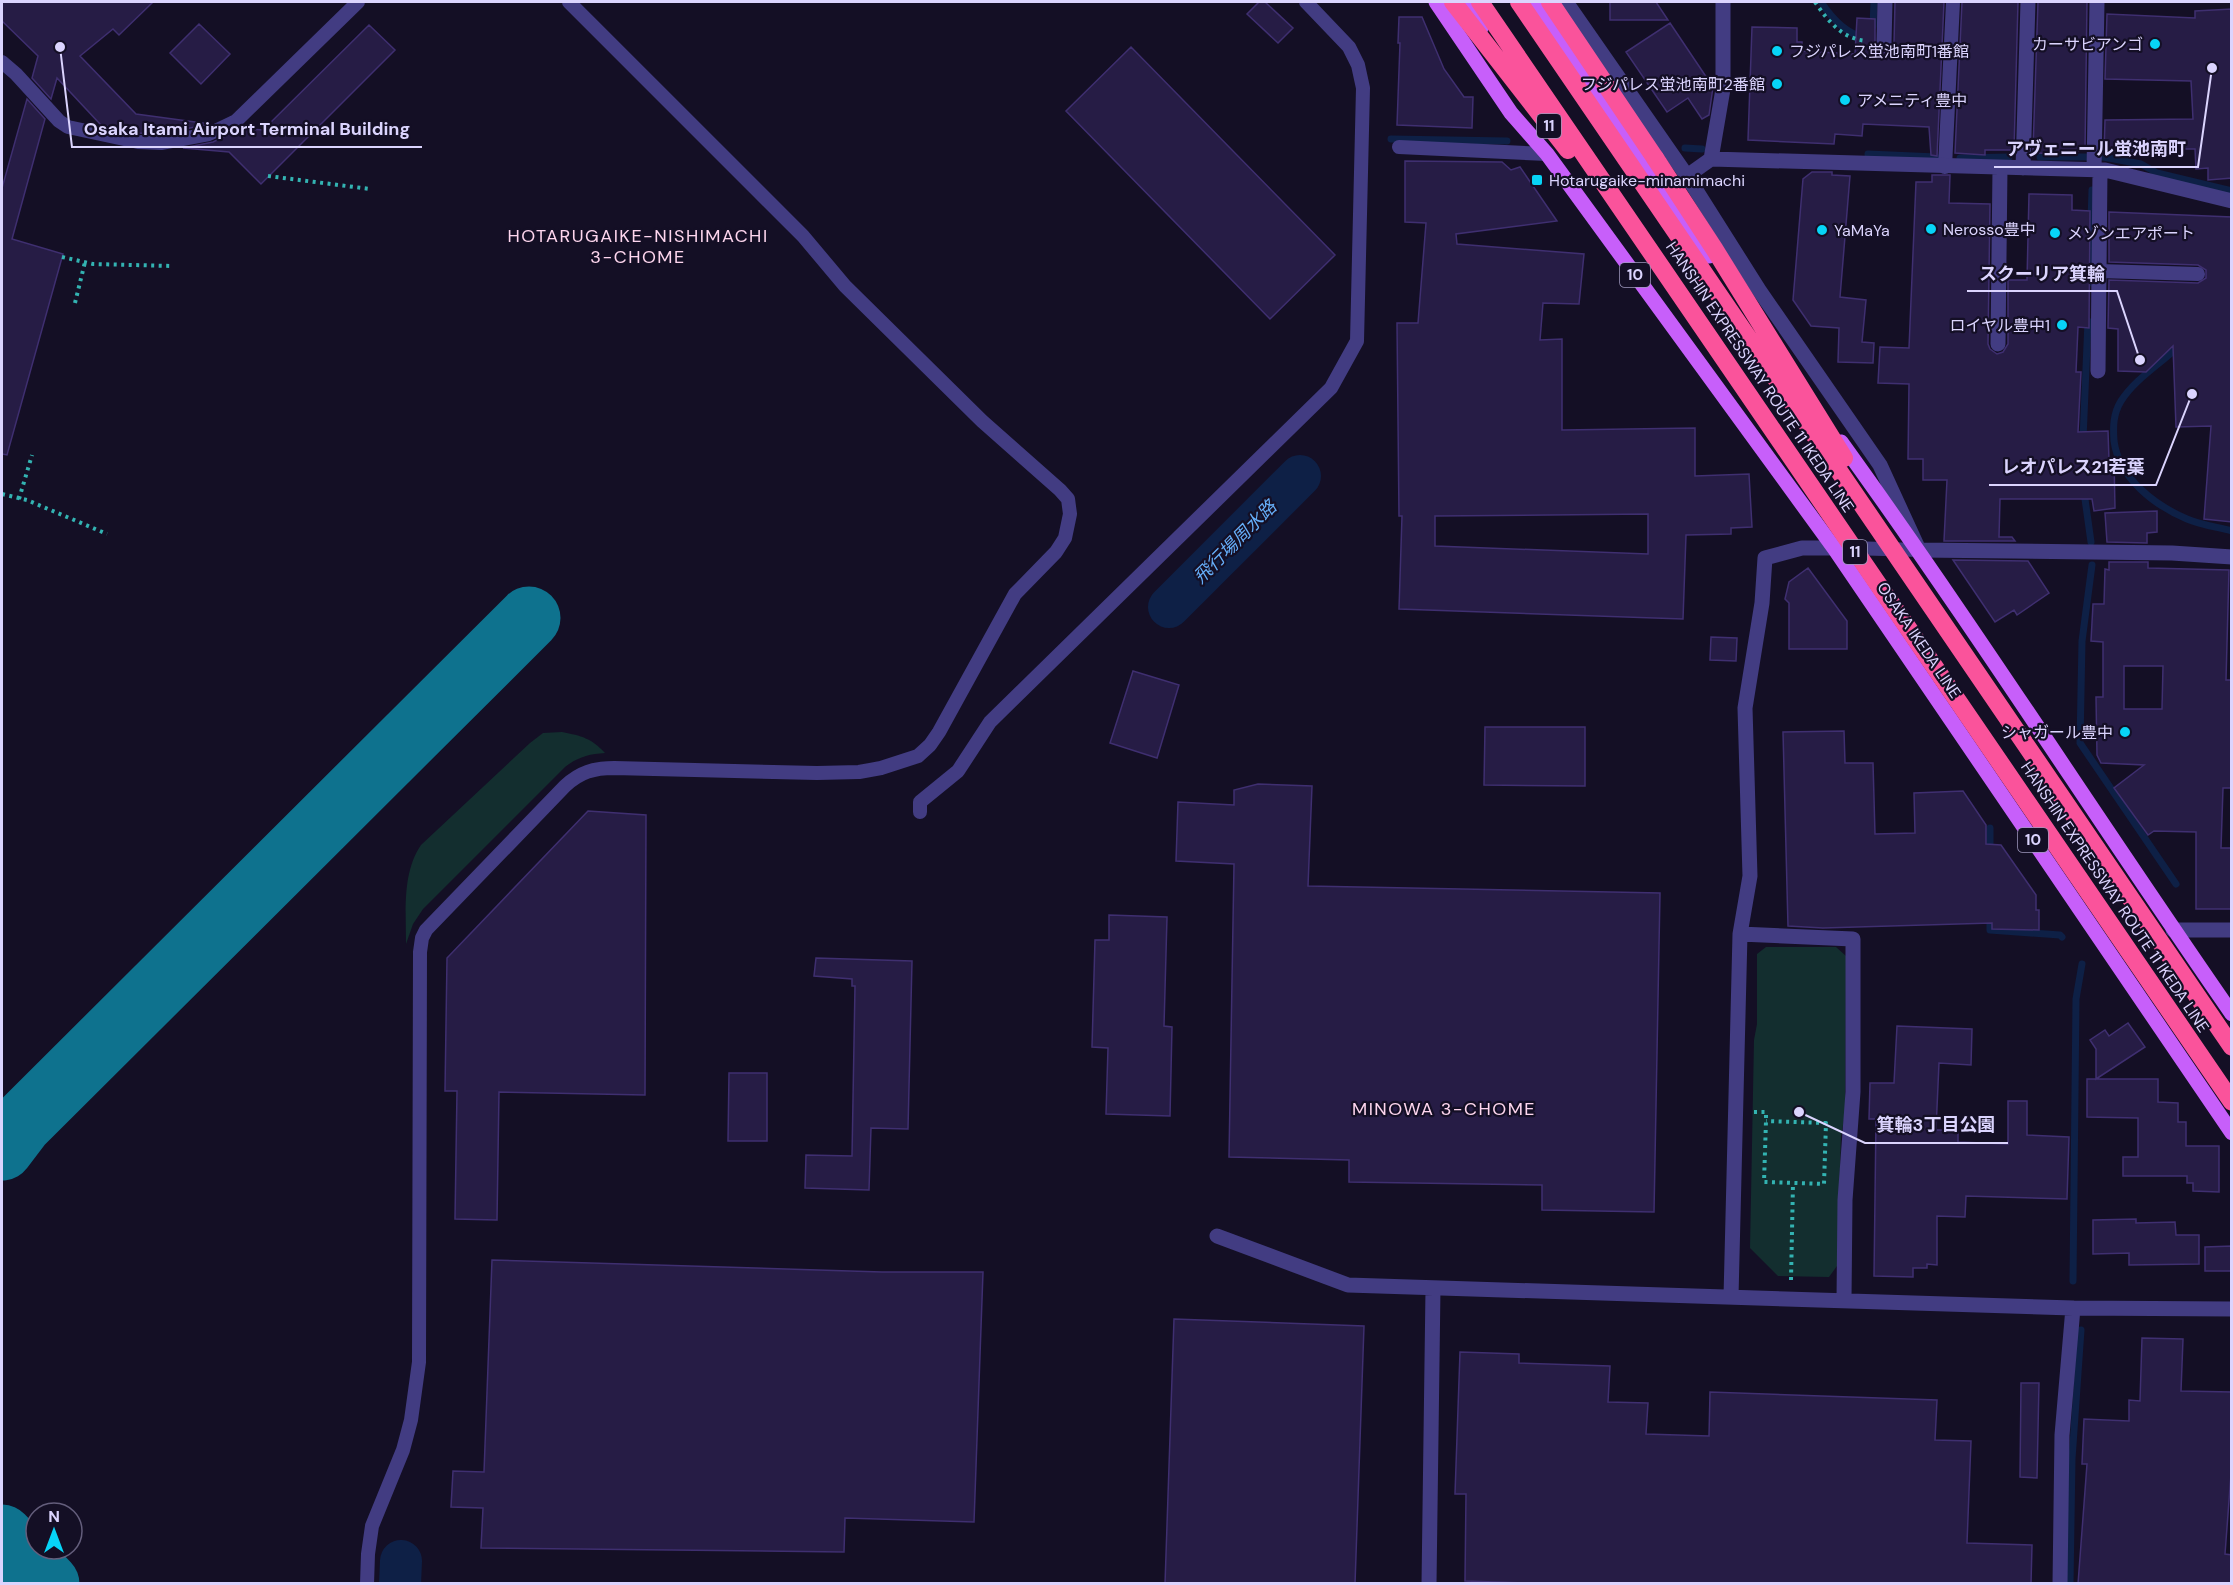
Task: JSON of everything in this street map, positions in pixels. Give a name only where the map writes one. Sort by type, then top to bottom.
[{"type":"highway","name":"11","points":[[1453,2],[1530,103],[1648,249]]},
{"type":"highway","name":"HANSHIN EXPRESSWAY ROUTE 11 IKEDA LINE","points":[[1480,2],[2232,1102]]},
{"type":"highway","name":"HANSHIN EXPRESSWAY ROUTE 11 IKEDA LINE","points":[[1519,2],[2232,1047]]},
{"type":"highway","name":"11","points":[[1550,2],[1727,269],[1819,416],[1917,585]]},
{"type":"main road","name":"OSAKA IKEDA LINE","points":[[1436,2],[1511,113],[1547,154],[1834,548],[2232,1133]]},
{"type":"main road","points":[[1466,2],[1510,85],[1513,94],[1511,113]]},
{"type":"main road","points":[[1534,2],[1742,304],[1919,550],[2173,930],[2232,1014]]},
{"type":"street","points":[[1566,2],[1687,176],[1759,290],[1880,465],[1919,550],[2172,553],[2232,557]]},
{"type":"street","points":[[1711,159],[1723,88],[1723,2]]},
{"type":"street","points":[[1884,44],[1885,2]]},
{"type":"street","points":[[2023,168],[2028,2]]},
{"type":"street","points":[[2097,2],[2098,371]]},
{"type":"street","points":[[1687,176],[1711,159],[2097,170],[2232,201]]},
{"type":"street","points":[[1998,344],[2000,168]]},
{"type":"street","points":[[1731,1297],[1740,934],[1750,876],[1745,708],[1762,603],[1765,558],[1802,548],[1834,548]]},
{"type":"street","points":[[2173,930],[2232,930]]},
{"type":"street","points":[[1740,934],[1853,939],[1853,1092],[1845,1200],[1844,1300]]},
{"type":"street","points":[[1217,1236],[1348,1285],[2073,1308],[2232,1309]]},
{"type":"street","points":[[1429,1584],[1433,1288]]},
{"type":"street","points":[[2060,1584],[2062,1435],[2073,1308]]},
{"type":"lane","points":[[2,62],[59,121],[68,127],[138,142],[161,143],[209,134],[236,122],[358,2]]},
{"type":"lane","points":[[368,1584],[368,1554],[372,1526],[403,1450],[411,1420],[419,1362],[420,952],[426,930],[565,786],[590,770],[614,768],[858,772],[881,768],[918,756],[939,732],[1015,594],[1056,552],[1065,538],[1070,514],[1068,499],[1060,490],[982,421],[845,286],[803,236],[569,2]]},
{"type":"lane","points":[[920,813],[920,801],[958,771],[990,722],[1331,388],[1357,340],[1363,159],[1362,80],[1349,47],[1306,2]]},
{"type":"lane","points":[[1945,166],[1953,2]]},
{"type":"lane","points":[[1399,147],[1547,154]]},
{"type":"lane","points":[[2099,271],[2198,274]]},
{"type":"lane","points":[[1834,548],[1919,550]]},
{"type":"path","points":[[1815,2],[1829,22],[1849,37],[1868,41],[1868,34]]},
{"type":"path","points":[[268,176],[370,189]]},
{"type":"path","points":[[62,257],[93,264],[172,266]]},
{"type":"path","points":[[75,303],[85,262]]},
{"type":"path","points":[[19,499],[32,455]]},
{"type":"path","points":[[2,494],[107,534]]},
{"type":"path","points":[[1766,1121],[1826,1123],[1824,1184],[1793,1183],[1764,1182],[1766,1121]]},
{"type":"path","points":[[1791,1280],[1793,1183]]},
{"type":"green space","points":[[562,732],[586,738],[605,753],[584,757],[565,767],[423,909],[413,924],[406,944],[406,893],[411,868],[421,845],[530,743],[543,733]]},
{"type":"green space","points":[[1766,947],[1836,947],[1846,956],[1845,1114],[1841,1136],[1837,1266],[1829,1277],[1778,1276],[1750,1248],[1757,954]]},
{"type":"building","points":[[2,2],[153,2],[119,35],[113,29],[80,56],[136,114],[210,124],[160,134],[139,133],[101,125],[57,78],[51,99],[32,78],[38,56],[2,21]]},
{"type":"building","points":[[1259,2],[1265,2],[1293,28],[1278,43],[1247,14]]},
{"type":"building","points":[[1610,2],[1656,2],[1668,20],[1610,20]]},
{"type":"building","points":[[1895,2],[1944,2],[1937,156],[1931,155],[1929,127],[1863,124],[1862,136],[1835,134],[1834,144],[1748,140],[1752,27],[1797,28],[1797,42],[1802,42],[1802,51],[1855,54],[1857,18],[1875,19],[1875,47],[1884,53],[1889,51],[1894,44]]},
{"type":"building","points":[[1962,2],[2018,2],[2014,150],[1985,150],[1985,155],[1955,153]]},
{"type":"building","points":[[2038,2],[2087,2],[2085,151],[2058,152],[2058,154],[2039,153],[2033,150]]},
{"type":"building","points":[[2232,9],[2232,178],[2208,180],[2208,168],[2196,169],[2195,149],[2136,149],[2136,152],[2104,152],[2105,120],[2193,119],[2191,81],[2105,79],[2107,14],[2195,18],[2195,11]]},
{"type":"building","points":[[1399,17],[1422,17],[1444,69],[1464,97],[1473,97],[1472,128],[1397,125]]},
{"type":"building","points":[[1670,23],[1713,87],[1709,115],[1702,119],[1688,98],[1667,112],[1626,52]]},
{"type":"building","points":[[199,24],[230,54],[201,84],[170,53]]},
{"type":"building","points":[[369,25],[395,50],[261,184],[229,152],[183,148],[213,142],[242,128],[263,130]]},
{"type":"building","points":[[1131,47],[1335,255],[1270,319],[1066,111]]},
{"type":"building","points":[[27,99],[45,119],[12,239],[63,254],[7,455],[2,454],[2,188]]},
{"type":"building","points":[[1405,161],[1502,162],[1511,170],[1520,167],[1557,221],[1456,234],[1457,244],[1584,254],[1579,304],[1543,303],[1540,340],[1562,339],[1562,430],[1695,428],[1695,476],[1749,474],[1752,527],[1731,528],[1731,534],[1686,535],[1683,619],[1399,609],[1402,516],[1399,516],[1397,323],[1418,323],[1426,223],[1405,222]],"holes":[[[1648,514],[1648,554],[1435,546],[1435,516]]]},
{"type":"building","points":[[1812,172],[1832,172],[1832,175],[1850,176],[1840,297],[1866,300],[1862,342],[1874,343],[1873,363],[1838,362],[1839,328],[1811,326],[1793,300],[1803,179]]},
{"type":"building","points":[[1932,175],[1950,175],[1949,203],[1990,204],[1988,344],[1990,349],[1997,354],[2003,352],[2008,344],[2008,280],[2027,280],[2029,194],[2072,195],[2072,210],[2090,211],[2089,328],[2078,327],[2076,372],[2081,372],[2078,432],[2108,431],[2109,460],[2114,460],[2115,508],[2094,511],[2092,499],[2000,499],[1999,537],[2012,537],[2015,541],[1944,541],[1947,480],[1923,480],[1923,459],[1908,459],[1909,384],[1878,383],[1880,347],[1909,348],[1916,182],[1932,182]]},
{"type":"building","points":[[2109,212],[2232,217],[2232,522],[2204,519],[2211,426],[2176,427],[2173,346],[2146,372],[2118,371],[2118,329],[2108,328],[2109,280],[2198,283],[2206,278],[2206,270],[2198,265],[2109,262]]},
{"type":"building","points":[[2157,511],[2157,532],[2147,533],[2147,543],[2107,542],[2105,513]]},
{"type":"building","points":[[1953,560],[2028,561],[2049,593],[2017,615],[2014,610],[1995,622]]},
{"type":"building","points":[[2109,562],[2148,562],[2148,568],[2229,570],[2226,680],[2232,680],[2232,788],[2223,788],[2221,848],[2232,848],[2232,909],[2196,909],[2196,832],[2154,831],[2148,835],[2114,788],[2144,765],[2101,763],[2097,755],[2096,697],[2103,697],[2103,642],[2091,641],[2093,604],[2104,604],[2105,569],[2109,570]],"holes":[[[2124,666],[2163,666],[2162,709],[2124,709]]]},
{"type":"building","points":[[1808,568],[1847,621],[1847,649],[1789,649],[1789,603],[1785,599],[1789,582]]},
{"type":"building","points":[[1711,637],[1737,638],[1736,661],[1710,660]]},
{"type":"building","points":[[1133,671],[1179,685],[1157,758],[1110,743]]},
{"type":"building","points":[[1485,727],[1585,727],[1585,786],[1484,785]]},
{"type":"building","points":[[1844,731],[1845,763],[1873,763],[1875,834],[1915,833],[1914,793],[1963,791],[1986,825],[1986,844],[2001,845],[2036,895],[2039,930],[1992,929],[1992,923],[1823,928],[1788,926],[1783,732]]},
{"type":"building","points":[[1258,784],[1312,786],[1308,886],[1660,893],[1654,1212],[1542,1210],[1542,1185],[1349,1182],[1349,1160],[1229,1157],[1234,864],[1176,861],[1178,802],[1234,805],[1234,790]]},
{"type":"building","points":[[588,811],[646,815],[645,1095],[499,1092],[497,1220],[455,1219],[457,1091],[445,1091],[447,958]]},
{"type":"building","points":[[1109,915],[1167,917],[1164,1026],[1172,1027],[1170,1116],[1106,1114],[1108,1048],[1092,1047],[1095,940],[1109,940]]},
{"type":"building","points":[[816,958],[912,961],[908,1129],[871,1128],[869,1190],[805,1188],[806,1155],[852,1156],[855,986],[852,986],[852,979],[814,976]]},
{"type":"building","points":[[2128,1023],[2145,1047],[2096,1079],[2096,1049],[2090,1040],[2105,1030],[2109,1036]]},
{"type":"building","points":[[1897,1026],[1972,1029],[1971,1065],[1939,1063],[1936,1130],[1958,1130],[1958,1142],[2008,1144],[2008,1101],[2027,1101],[2027,1135],[2069,1137],[2067,1199],[1966,1196],[1965,1217],[1937,1216],[1937,1265],[1927,1264],[1927,1268],[1913,1268],[1913,1277],[1874,1276],[1876,1119],[1869,1119],[1870,1083],[1894,1083]]},
{"type":"building","points":[[729,1073],[767,1073],[767,1141],[728,1141]]},
{"type":"building","points":[[2087,1079],[2158,1079],[2158,1102],[2178,1103],[2178,1122],[2186,1122],[2186,1146],[2219,1146],[2219,1192],[2193,1191],[2193,1183],[2187,1183],[2187,1176],[2123,1176],[2123,1157],[2138,1157],[2138,1118],[2087,1117]]},
{"type":"building","points":[[2136,1219],[2136,1223],[2175,1222],[2176,1235],[2199,1235],[2199,1264],[2129,1265],[2129,1253],[2093,1254],[2093,1220]]},
{"type":"building","points":[[2232,1246],[2232,1271],[2205,1271],[2205,1247]]},
{"type":"building","points":[[492,1260],[882,1272],[983,1272],[974,1522],[845,1518],[844,1552],[481,1548],[483,1508],[451,1507],[453,1471],[484,1472]]},
{"type":"building","points":[[1174,1319],[1364,1326],[1355,1584],[1165,1584]]},
{"type":"building","points":[[2142,1338],[2183,1339],[2181,1391],[2232,1392],[2232,1461],[2225,1554],[2232,1555],[2232,1584],[2078,1584],[2087,1464],[2082,1464],[2084,1419],[2129,1421],[2129,1400],[2140,1401]]},
{"type":"building","points":[[1460,1352],[1519,1354],[1519,1363],[1610,1366],[1608,1402],[1648,1403],[1646,1434],[1709,1436],[1710,1392],[1937,1400],[1935,1440],[1971,1441],[1967,1543],[2032,1545],[2031,1584],[1555,1584],[1465,1581],[1466,1494],[1455,1494]]},
{"type":"building","points":[[2021,1383],[2039,1383],[2037,1478],[2020,1477]]},
{"type":"waterway","points":[[1821,2],[1845,29],[1864,37]]},
{"type":"waterway","points":[[1873,26],[1874,2]]},
{"type":"waterway","points":[[1391,139],[1507,141]]},
{"type":"waterway","points":[[1685,148],[1702,149]]},
{"type":"waterway","points":[[1868,154],[1936,157]]},
{"type":"waterway","points":[[1960,158],[2009,157]]},
{"type":"waterway","points":[[2040,157],[2088,157]]},
{"type":"waterway","points":[[2103,157],[2141,164],[2157,173],[2232,191]]},
{"type":"waterway","points":[[2089,283],[2092,190]]},
{"type":"waterway","points":[[2083,439],[2088,321]]},
{"type":"waterway","points":[[2178,347],[2140,379],[2121,401],[2116,411],[2114,426],[2117,454],[2123,467],[2140,489],[2162,506],[2192,521],[2232,531]]},
{"type":"waterway","name":"飛行場周水路","points":[[1169,607],[1300,476]]},
{"type":"waterway","points":[[2084,492],[2091,542]]},
{"type":"waterway","points":[[2092,565],[2082,641],[2080,743],[2176,884]]},
{"type":"waterway","points":[[1990,828],[1990,853]]},
{"type":"waterway","points":[[1990,915],[1990,930],[2062,937]]},
{"type":"waterway","points":[[2073,1281],[2076,999],[2082,964]]},
{"type":"waterway","points":[[2070,1584],[2072,1459],[2081,1330]]},
{"type":"waterway","name":"飛行場周水路","points":[[400,1584],[401,1561]]},
{"type":"taxiway","points":[[2,1149],[21,1124],[529,618]]},
{"type":"taxiway","points":[[2,1536],[48,1584]]},
{"type":"place","name":"カーサビアンゴ","points":[[2155,44]]},
{"type":"place","name":"Osaka Itami Airport Terminal Building","points":[[60,47]]},
{"type":"place","name":"フジパレス蛍池南町1番館","points":[[1777,51]]},
{"type":"place","name":"アヴェニール蛍池南町","points":[[2212,68]]},
{"type":"place","name":"フジパレス蛍池南町2番館","points":[[1777,84]]},
{"type":"place","name":"アメニティ豊中","points":[[1845,100]]},
{"type":"place","name":"Hotarugaike-minamimachi","points":[[1537,180]]},
{"type":"place","name":"Nerosso豊中","points":[[1931,229]]},
{"type":"place","name":"YaMaYa","points":[[1822,230]]},
{"type":"place","name":"メゾンエアポート","points":[[2055,233]]},
{"type":"place","name":"ロイヤル豊中1","points":[[2062,325]]},
{"type":"place","name":"スクーリア箕輪","points":[[2140,360]]},
{"type":"place","name":"レオパレス21若葉","points":[[2192,394]]},
{"type":"place","name":"シャガール豊中","points":[[2125,732]]},
{"type":"place","name":"箕輪3丁目公園","points":[[1799,1112]]},
{"type":"district","name":"HOTARUGAIKE-NISHIMACHI 3-CHOME","points":[[638,246]]},
{"type":"district","name":"MINOWA 3-CHOME","points":[[1444,1109]]}]
